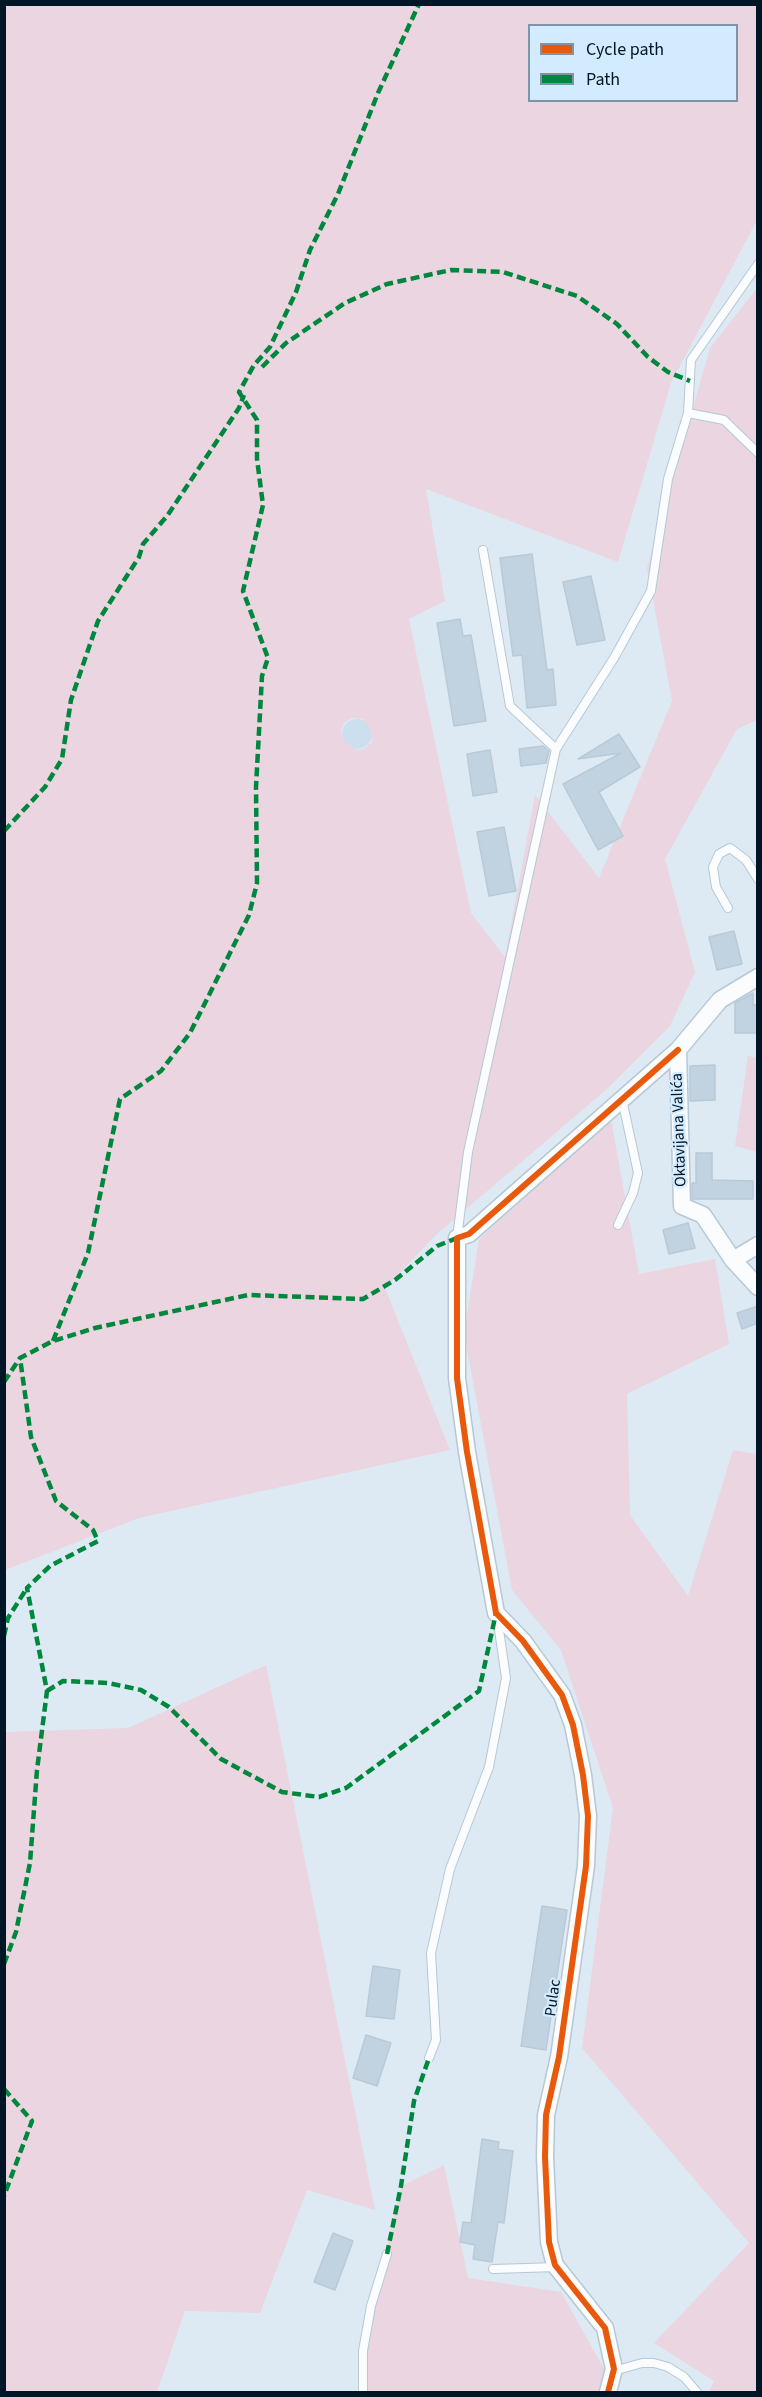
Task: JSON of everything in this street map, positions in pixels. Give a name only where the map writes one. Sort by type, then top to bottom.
[{"type":"street","name":"Oktavijana Valića","points":[[758,977],[720,1000],[678,1050],[682,1206],[703,1215],[733,1260],[758,1287]]},
{"type":"street","points":[[496,1612],[467,1452],[457,1378],[457,1238],[469,1234],[678,1050]]},
{"type":"street","points":[[733,1260],[758,1245]]},
{"type":"street","name":"Pulac","points":[[496,1612],[523,1641],[562,1695],[573,1725],[583,1775],[588,1816],[576,1941],[559,2057],[546,2115],[549,2242],[558,2267],[605,2328],[613,2371],[608,2392]]},
{"type":"lane","points":[[457,1238],[468,1152],[556,749],[614,658],[651,591],[668,479],[688,413],[691,360],[758,264]]},
{"type":"lane","points":[[688,413],[724,420],[758,453]]},
{"type":"lane","points":[[483,550],[510,706],[556,749]]},
{"type":"lane","points":[[728,908],[716,887],[713,867],[718,854],[730,848],[746,860],[758,879]]},
{"type":"lane","points":[[618,1225],[633,1193],[638,1173],[622,1099]]},
{"type":"lane","points":[[429,2058],[436,2040],[430,1953],[450,1869],[489,1767],[506,1678],[496,1612]]},
{"type":"lane","points":[[363,2392],[363,2351],[372,2306],[387,2254]]},
{"type":"lane","points":[[493,2269],[558,2267]]},
{"type":"lane","points":[[613,2371],[642,2363],[654,2363],[668,2367],[684,2377],[697,2392]]},
{"type":"shaded area","points":[[5,5],[757,5],[757,220],[671,383],[618,562],[426,489],[445,601],[409,619],[471,913],[505,957],[535,795],[599,878],[672,701],[647,568],[710,348],[757,288],[757,720],[737,729],[665,859],[695,972],[670,1026],[607,1089],[438,1233],[385,1288],[450,1450],[139,1518],[5,1570]],"holes":[[[352,718],[363,719],[370,728],[372,742],[364,749],[357,750],[344,741],[341,731],[344,723]]]},
{"type":"shaded area","points":[[357,719],[368,723],[372,734],[368,745],[357,749],[346,745],[342,734],[346,723]]},
{"type":"shaded area","points":[[748,1056],[757,1058],[757,1152],[735,1146]]},
{"type":"shaded area","points":[[611,1120],[639,1274],[715,1259],[729,1344],[627,1394],[630,1515],[688,1596],[733,1450],[757,1454],[757,2392],[709,2392],[714,2381],[654,2343],[749,2243],[582,2048],[613,1808],[561,1650],[512,1590],[464,1334],[479,1239]]},
{"type":"shaded area","points":[[266,1665],[375,2210],[307,2190],[260,2313],[185,2311],[157,2392],[5,2392],[5,1732],[128,1728]]},
{"type":"shaded area","points":[[444,2165],[468,2278],[561,2292],[617,2392],[363,2392],[363,2351],[401,2186]]},
{"type":"building","points":[[532,554],[547,670],[553,669],[556,705],[527,708],[522,655],[513,656],[500,558]]},
{"type":"building","points":[[591,576],[605,640],[577,645],[563,582]]},
{"type":"building","points":[[460,619],[463,636],[471,635],[486,721],[454,726],[437,623]]},
{"type":"building","points":[[619,734],[640,767],[599,792],[623,836],[598,850],[563,784],[621,753],[578,759]]},
{"type":"building","points":[[543,746],[549,751],[546,763],[521,766],[519,749]]},
{"type":"building","points":[[490,750],[497,792],[473,796],[467,754]]},
{"type":"building","points":[[504,827],[516,891],[489,896],[477,832]]},
{"type":"building","points":[[734,931],[742,964],[717,970],[709,937]]},
{"type":"building","points":[[753,993],[753,1005],[758,1005],[758,1033],[735,1033],[735,1003]]},
{"type":"building","points":[[715,1065],[715,1100],[690,1101],[690,1066]]},
{"type":"building","points":[[696,1153],[712,1153],[712,1180],[753,1181],[753,1199],[692,1199],[692,1183],[696,1183]]},
{"type":"building","points":[[688,1223],[695,1248],[669,1254],[663,1230]]},
{"type":"building","points":[[758,1306],[758,1323],[742,1329],[737,1313]]},
{"type":"building","points":[[542,1906],[567,1910],[546,2050],[521,2046]]},
{"type":"building","points":[[373,1966],[400,1970],[394,2019],[366,2016]]},
{"type":"building","points":[[366,2035],[391,2043],[377,2086],[353,2078]]},
{"type":"building","points":[[482,2139],[499,2142],[498,2149],[513,2151],[504,2223],[498,2222],[492,2262],[473,2259],[475,2245],[460,2242],[463,2222],[471,2223]]},
{"type":"building","points":[[333,2233],[353,2241],[335,2290],[314,2282]]},
{"type":"marked path","points":[[53,1341],[88,1253],[120,1099],[161,1071],[190,1033],[249,915],[257,883],[256,787],[262,676],[268,658],[243,591],[263,505],[257,459],[257,420],[239,392],[254,365],[270,347],[296,292],[310,250],[338,194],[378,93],[419,4]]},
{"type":"marked path","points":[[262,367],[286,343],[345,303],[387,284],[451,270],[503,272],[577,296],[617,324],[648,357],[668,372],[690,381]]},
{"type":"marked path","points":[[4,831],[45,787],[62,759],[71,700],[98,621],[139,557],[143,544],[167,516],[239,408],[244,395]]},
{"type":"marked path","points":[[4,1382],[20,1358],[53,1341],[95,1328],[248,1295],[363,1299],[395,1280],[437,1246],[457,1238]]},
{"type":"marked path","points":[[4,1964],[16,1932],[30,1863],[37,1770],[47,1691],[27,1588],[50,1566],[98,1541],[93,1530],[56,1501],[31,1437],[20,1358]]},
{"type":"marked path","points":[[4,1636],[8,1618],[27,1588]]},
{"type":"marked path","points":[[47,1691],[63,1681],[108,1683],[141,1690],[169,1707],[221,1759],[282,1792],[319,1797],[346,1788],[479,1691],[496,1613]]},
{"type":"marked path","points":[[387,2254],[401,2186],[414,2101],[429,2058]]},
{"type":"marked path","points":[[4,2089],[32,2121],[4,2196]]},
{"type":"cycle path","points":[[608,2392],[614,2369],[605,2328],[555,2265],[549,2242],[545,2157],[546,2115],[559,2057],[586,1866],[588,1816],[583,1775],[573,1725],[562,1695],[523,1641],[496,1613],[467,1452],[457,1378],[457,1238],[469,1234],[678,1050]]}]
